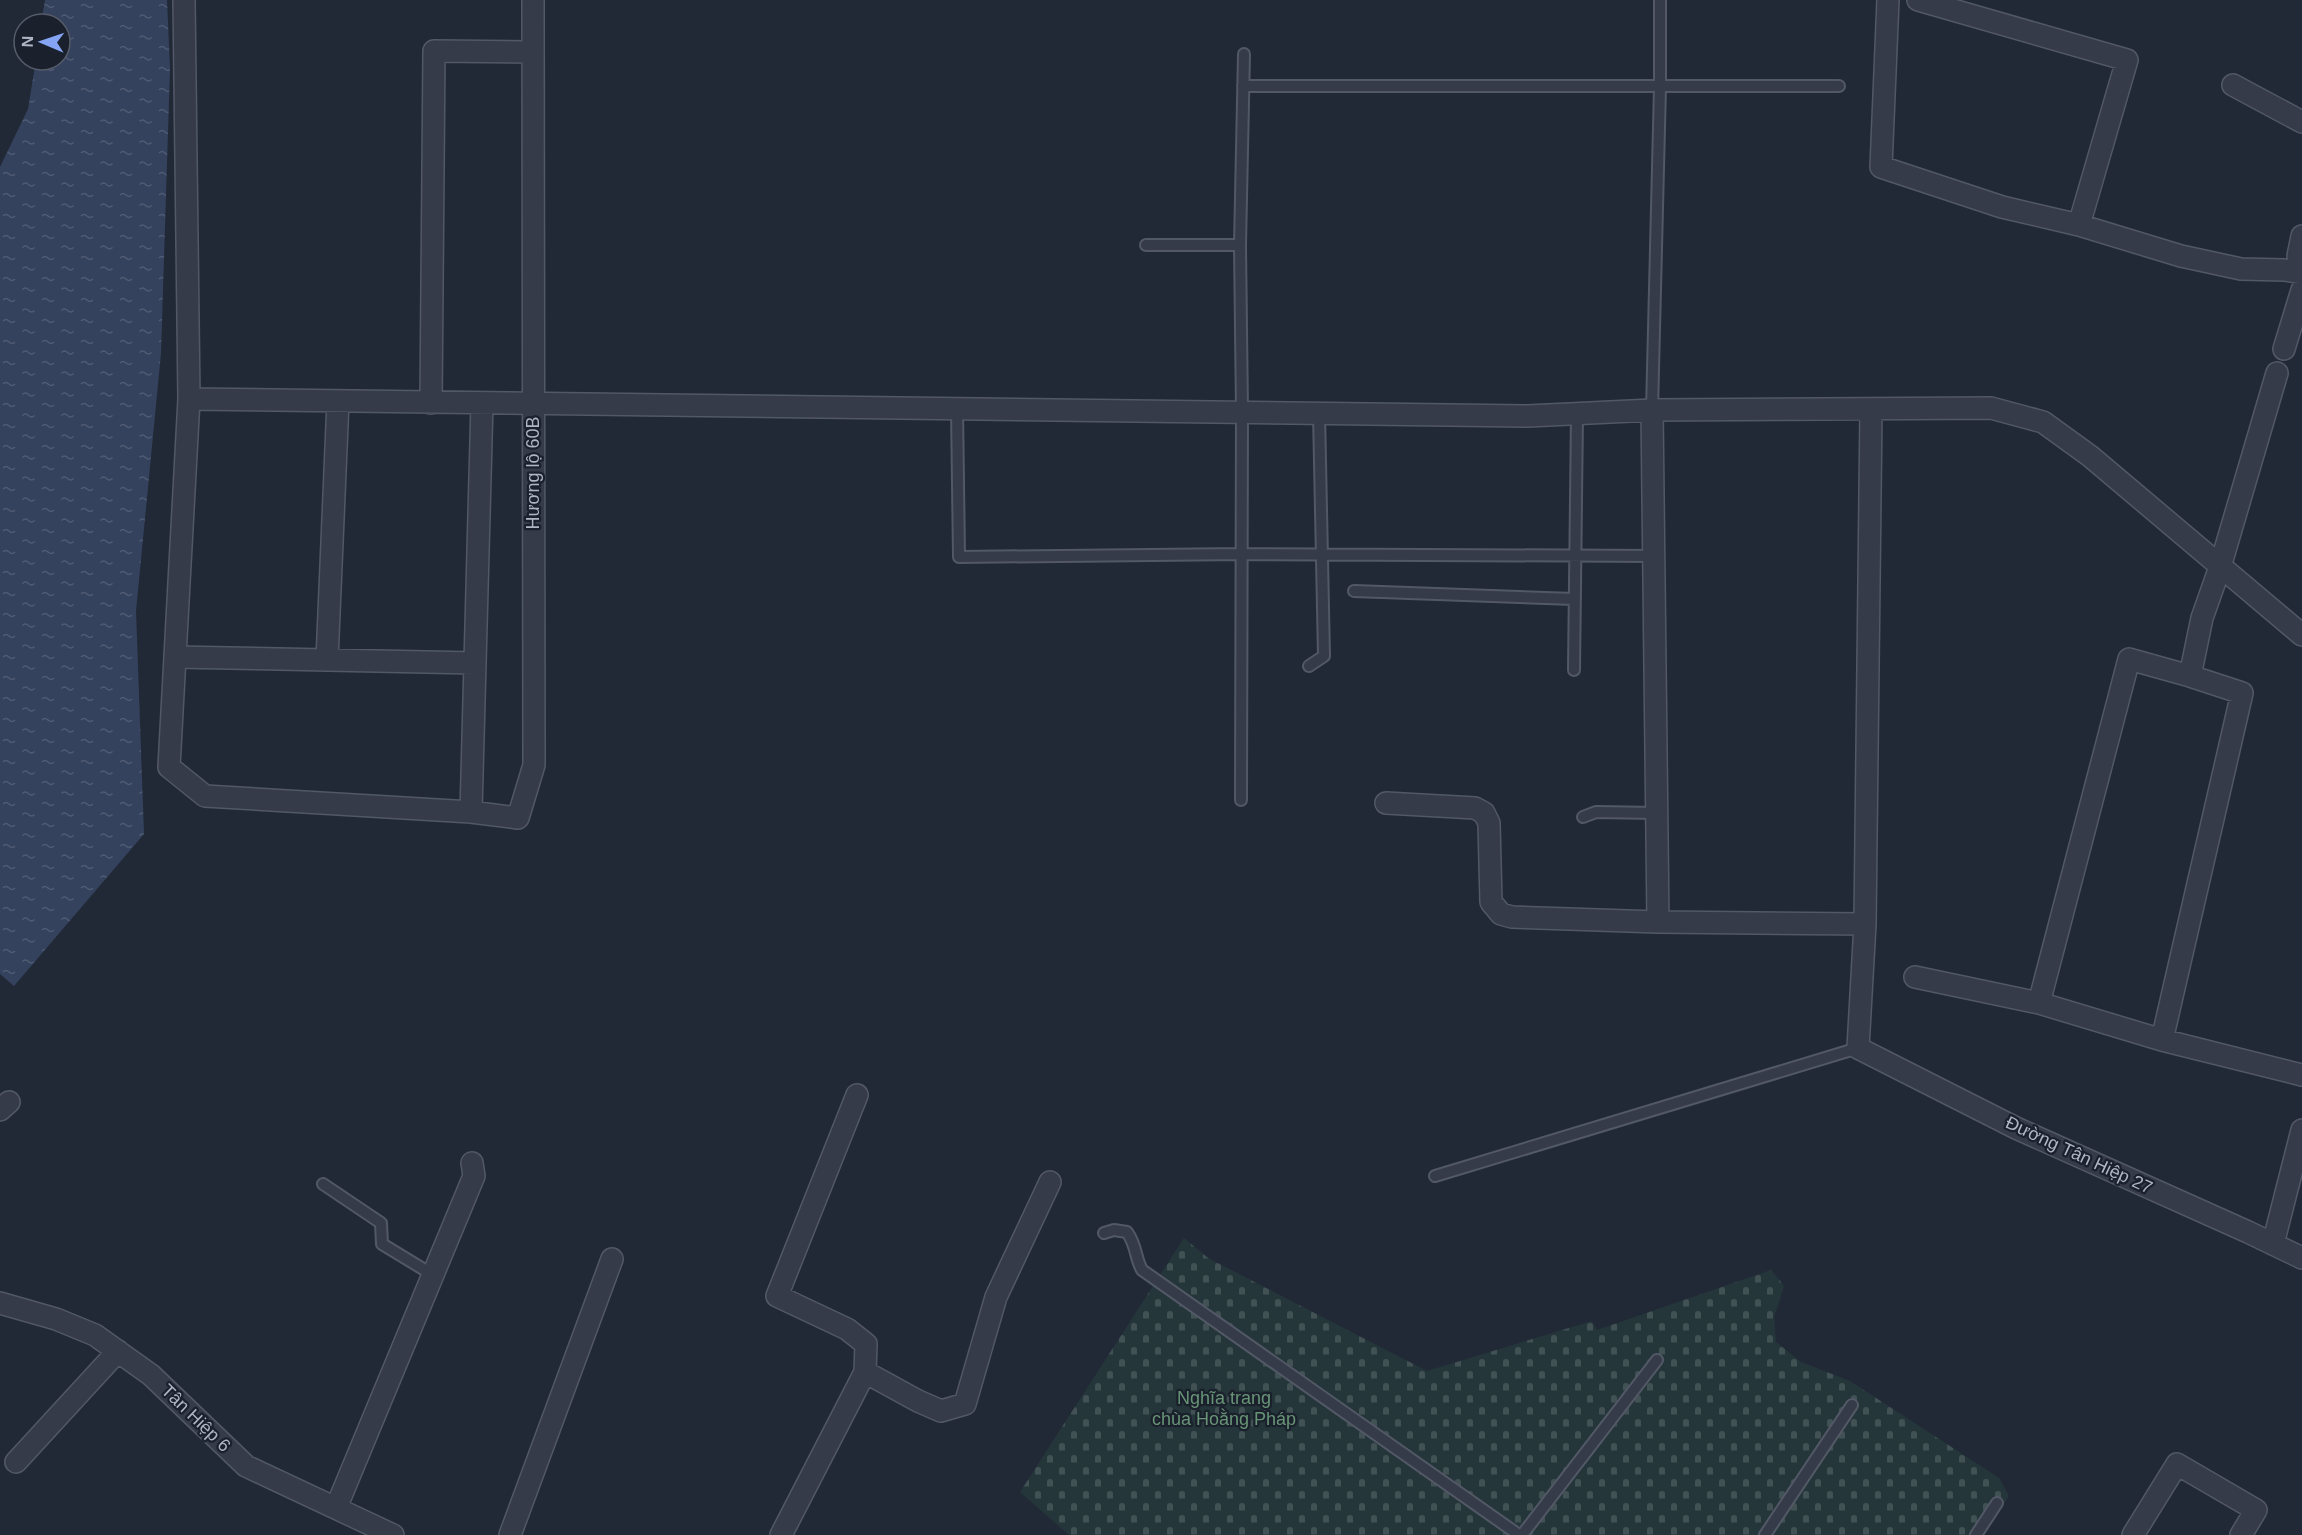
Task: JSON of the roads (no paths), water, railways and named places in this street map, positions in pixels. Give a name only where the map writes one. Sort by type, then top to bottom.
[{"type":"street","points":[[184,0],[189,399]]},
{"type":"street","points":[[533,0],[533,405],[1528,416],[1652,410],[1991,408],[2043,422],[2090,456],[2302,635]]},
{"type":"street","points":[[1888,0],[1881,167],[2002,207],[2079,225],[2181,256],[2241,269],[2285,270],[2302,273]]},
{"type":"street","points":[[1917,0],[2127,60],[2079,225]]},
{"type":"street","points":[[431,403],[434,51],[533,52]]},
{"type":"street","points":[[2233,85],[2302,122]]},
{"type":"street","points":[[2302,236],[2298,256],[2302,264]]},
{"type":"street","points":[[2284,349],[2302,290]]},
{"type":"street","points":[[2190,676],[2202,618],[2220,567],[2277,373]]},
{"type":"street","name":"Hương lộ 60B","points":[[189,399],[338,401],[533,405],[534,765],[518,818],[471,812],[205,796],[169,767],[189,399]]},
{"type":"street","points":[[327,660],[338,401]]},
{"type":"street","points":[[471,812],[483,403]]},
{"type":"street","points":[[1858,1047],[1865,924],[1871,409]]},
{"type":"street","points":[[1652,410],[1659,922]]},
{"type":"street","points":[[175,657],[475,663]]},
{"type":"street","points":[[2038,1003],[2128,659],[2190,676],[2242,693],[2162,1040]]},
{"type":"street","points":[[1386,803],[1475,808],[1484,813],[1489,823],[1491,902],[1501,914],[1512,917],[1659,922],[1865,924]]},
{"type":"street","points":[[1915,977],[2038,1003],[2162,1040],[2302,1075]]},
{"type":"street","name":"Đường Tân Hiệp 27","points":[[1858,1047],[2016,1128],[2292,1249]]},
{"type":"street","points":[[781,1535],[865,1372],[866,1344],[847,1329],[777,1296],[857,1095]]},
{"type":"street","points":[[2292,1249],[2302,1130]]},
{"type":"street","points":[[336,1508],[474,1176],[472,1163]]},
{"type":"street","points":[[865,1372],[941,1411],[965,1404],[996,1297],[1050,1182]]},
{"type":"street","points":[[510,1535],[612,1259]]},
{"type":"street","name":"Tân Hiệp 6","points":[[0,1303],[56,1319],[95,1335],[151,1375],[246,1466],[393,1535]]},
{"type":"street","points":[[16,1462],[118,1351]]},
{"type":"street","points":[[2133,1535],[2177,1464],[2256,1510],[2241,1535]]},
{"type":"lane","points":[[1652,410],[1660,0]]},
{"type":"lane","points":[[1241,800],[1240,245],[1244,54]]},
{"type":"lane","points":[[1243,86],[1839,86]]},
{"type":"lane","points":[[1146,244],[1240,245]]},
{"type":"lane","points":[[957,409],[959,557],[1654,556]]},
{"type":"lane","points":[[1309,666],[1323,656],[1319,413]]},
{"type":"lane","points":[[1574,670],[1577,414]]},
{"type":"lane","points":[[1354,591],[1574,599]]},
{"type":"lane","points":[[1583,817],[1596,812],[1657,813]]},
{"type":"lane","points":[[1435,1176],[1858,1047]]},
{"type":"lane","points":[[323,1184],[381,1222],[382,1244],[433,1275]]},
{"type":"lane","points":[[1104,1233],[1114,1230],[1127,1232],[1135,1243],[1142,1270],[1521,1535],[1657,1360]]},
{"type":"lane","points":[[1765,1535],[1852,1406]]},
{"type":"lane","points":[[1976,1535],[1997,1503]]},
{"type":"water","points":[[45,0],[167,0],[170,68],[161,353],[136,611],[144,834],[14,986],[0,974],[0,167],[28,109],[34,72],[72,72],[72,12],[43,12]]},
{"type":"park label","name":"Nghĩa trang chùa Hoằng Pháp","points":[[1224,1408]]}]
